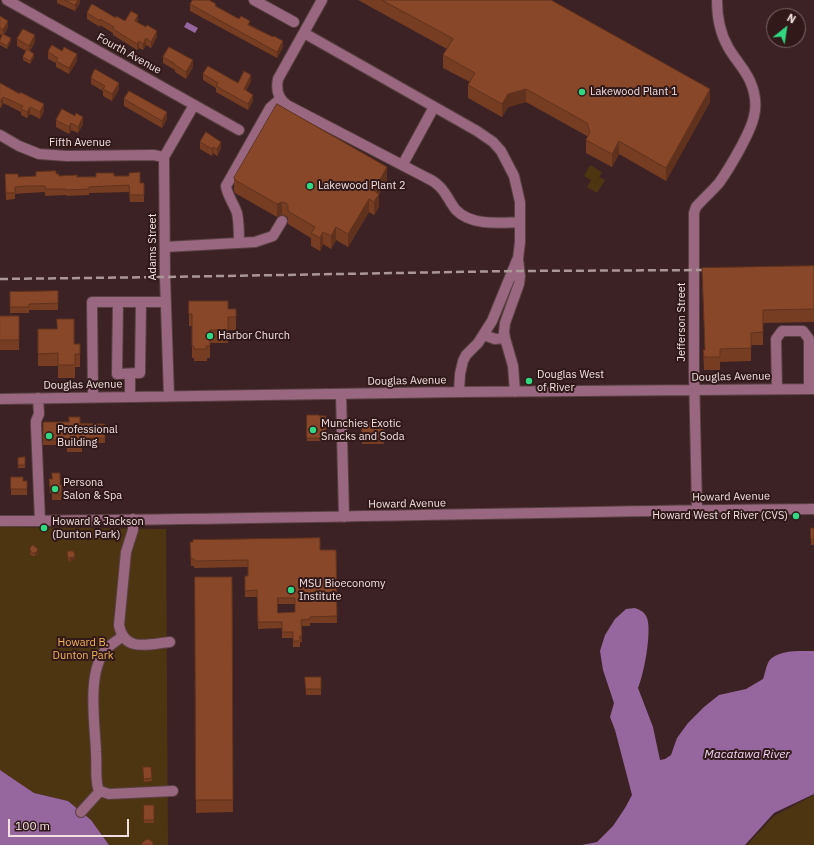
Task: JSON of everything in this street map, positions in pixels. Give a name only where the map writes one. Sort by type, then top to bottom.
[{"type":"street","name":"Fourth Avenue","points":[[8,0],[239,130]]},
{"type":"street","points":[[254,0],[294,22]]},
{"type":"street","points":[[322,0],[278,79],[277,89],[280,99],[287,105],[403,164],[427,178],[440,187],[453,206],[463,216],[470,219],[486,221],[520,222]]},
{"type":"street","name":"Jefferson Street","points":[[697,510],[694,213],[696,207],[720,181],[751,127],[755,115],[756,100],[746,73],[728,47],[722,33],[717,12],[717,0]]},
{"type":"street","points":[[304,33],[477,131],[497,146],[514,176],[520,202],[520,242],[518,259],[520,276],[519,284],[505,323],[505,338],[513,366],[515,392]]},
{"type":"street","points":[[239,242],[238,215],[226,190],[226,186],[270,108],[280,99]]},
{"type":"street","points":[[164,157],[194,105]]},
{"type":"street","points":[[403,164],[434,106]]},
{"type":"street","name":"Fifth Avenue","points":[[0,135],[19,146],[39,154],[67,156],[153,155],[164,157]]},
{"type":"street","name":"Adams Street","points":[[164,157],[166,346],[170,386],[169,396]]},
{"type":"street","points":[[166,247],[255,242],[273,236],[282,220]]},
{"type":"street","points":[[459,392],[460,374],[463,361],[466,355],[484,335],[492,321],[518,259]]},
{"type":"street","points":[[92,397],[92,302],[166,302]]},
{"type":"street","points":[[118,302],[117,374],[140,373],[141,302]]},
{"type":"street","points":[[777,389],[776,339],[782,331],[803,331],[809,339],[812,389]]},
{"type":"street","points":[[484,335],[495,339],[505,338]]},
{"type":"street","points":[[130,374],[130,397]]},
{"type":"street","name":"Douglas Avenue","points":[[0,399],[459,392],[812,389]]},
{"type":"street","points":[[341,394],[344,517]]},
{"type":"street","points":[[38,398],[39,414],[36,421],[40,521]]},
{"type":"street","name":"Howard Avenue","points":[[0,521],[814,509]]},
{"type":"street","points":[[133,519],[133,530],[126,552],[118,625],[122,637],[130,643],[170,642]]},
{"type":"street","points":[[100,791],[97,782],[93,705],[95,677],[103,654],[122,637]]},
{"type":"street","points":[[100,791],[109,794],[173,791]]},
{"type":"street","points":[[81,812],[100,791]]},
{"type":"green space","points":[[590,165],[602,172],[599,177],[605,180],[597,193],[587,187],[591,180],[584,176]]},
{"type":"green space","name":"Howard B. Dunton Park","points":[[0,527],[166,529],[168,845],[109,845],[91,820],[68,801],[34,793],[0,770]]},
{"type":"green space","points":[[814,795],[814,845],[747,845],[774,816]]},
{"type":"water","points":[[187,22],[198,28],[195,33],[184,27]]},
{"type":"water","name":"Macatawa River","points":[[635,608],[645,614],[648,624],[649,632],[647,653],[638,688],[653,727],[660,760],[671,755],[677,738],[688,723],[719,695],[746,689],[763,679],[769,661],[778,654],[796,651],[814,651],[814,794],[774,813],[745,845],[582,845],[597,842],[613,826],[632,795],[615,730],[610,717],[614,703],[603,670],[600,651],[605,635],[615,619],[626,609]]},
{"type":"water","points":[[0,770],[34,793],[68,801],[91,820],[109,845],[0,845]]},
{"type":"building","points":[[65,0],[78,0],[75,5]]},
{"type":"building","points":[[193,0],[209,0],[216,4],[215,6],[239,19],[241,16],[250,21],[248,25],[283,41],[277,52],[190,4]]},
{"type":"building","name":"Lakewood Plant 1","points":[[382,0],[551,0],[710,89],[666,168],[619,141],[612,154],[586,140],[590,132],[587,123],[526,89],[508,94],[502,104],[468,85],[475,73],[443,55],[453,39]]},
{"type":"building","points":[[92,4],[116,18],[116,16],[125,21],[131,11],[138,15],[135,21],[146,27],[147,25],[157,31],[151,42],[146,38],[143,44],[139,41],[137,44],[113,29],[114,27],[87,13]]},
{"type":"building","points":[[0,16],[8,21],[3,30],[0,28]]},
{"type":"building","points":[[23,29],[35,35],[29,46],[17,39]]},
{"type":"building","points":[[3,34],[11,38],[7,46],[0,42]]},
{"type":"building","points":[[52,45],[62,51],[64,47],[77,54],[69,68],[56,61],[58,58],[48,52]]},
{"type":"building","points":[[169,47],[193,60],[186,72],[163,57]]},
{"type":"building","points":[[27,49],[34,54],[30,61],[23,57]]},
{"type":"building","points":[[208,66],[238,83],[244,71],[251,75],[244,89],[253,95],[248,104],[216,86],[218,83],[203,74]]},
{"type":"building","points":[[95,69],[119,83],[112,94],[103,89],[105,86],[91,78]]},
{"type":"building","points":[[0,83],[20,94],[20,92],[44,104],[40,112],[30,107],[27,112],[21,109],[23,106],[3,97],[0,101]]},
{"type":"building","points":[[129,91],[167,112],[162,121],[124,99]]},
{"type":"building","name":"Lakewood Plant 2","points":[[277,104],[387,167],[374,191],[379,194],[374,202],[369,199],[348,234],[336,227],[331,236],[323,232],[320,238],[311,233],[315,227],[288,211],[288,205],[286,203],[282,202],[277,204],[235,180],[234,178]]},
{"type":"building","points":[[62,109],[75,116],[76,113],[83,117],[78,127],[71,123],[69,127],[56,120]]},
{"type":"building","points":[[206,132],[221,142],[217,149],[213,147],[212,149],[200,142]]},
{"type":"building","points":[[56,171],[56,174],[59,174],[59,176],[77,175],[77,177],[96,177],[96,173],[114,173],[114,176],[129,176],[129,173],[140,172],[140,183],[144,183],[144,195],[130,195],[129,185],[66,190],[45,189],[45,186],[27,186],[15,187],[15,193],[6,193],[5,174],[18,174],[18,177],[36,176],[36,172]]},
{"type":"building","points":[[814,266],[814,309],[763,310],[763,332],[751,333],[751,348],[720,349],[720,357],[704,357],[702,268]]},
{"type":"building","points":[[58,291],[58,303],[29,304],[29,307],[10,307],[10,292]]},
{"type":"building","name":"Harbor Church","points":[[189,301],[228,301],[228,309],[236,309],[236,317],[228,317],[228,330],[210,330],[210,346],[206,346],[207,349],[194,349],[194,346],[192,346],[192,314],[189,314]]},
{"type":"building","points":[[0,316],[19,316],[19,340],[0,340]]},
{"type":"building","points":[[57,319],[74,319],[74,344],[80,344],[80,354],[75,354],[75,365],[58,365],[58,353],[38,354],[38,329],[57,329]]},
{"type":"building","points":[[307,415],[326,416],[326,438],[307,438]]},
{"type":"building","points":[[69,417],[80,417],[80,424],[105,424],[105,438],[82,438],[82,446],[67,447],[67,440],[43,440],[43,422],[69,422]]},
{"type":"building","points":[[362,423],[383,423],[384,441],[362,441]]},
{"type":"building","points":[[25,457],[25,465],[18,465],[18,458]]},
{"type":"building","points":[[52,473],[60,473],[60,485],[62,485],[61,494],[52,493],[52,486],[50,486],[49,479],[52,479]]},
{"type":"building","points":[[11,477],[23,477],[23,481],[27,481],[27,489],[11,489]]},
{"type":"building","points":[[811,528],[814,528],[814,539],[811,539]]},
{"type":"building","name":"MSU Bioeconomy Institute","points":[[320,538],[320,550],[336,550],[337,616],[310,617],[310,619],[301,620],[302,636],[300,636],[300,641],[293,641],[293,632],[282,632],[282,622],[258,622],[257,590],[245,591],[245,576],[248,576],[248,560],[194,561],[194,559],[191,559],[190,542],[193,542],[193,540]],"holes":[[[278,598],[295,598],[295,612],[278,613]]]},
{"type":"building","points":[[33,545],[38,550],[35,553],[32,553],[30,550]]},
{"type":"building","points":[[68,551],[73,551],[75,554],[74,557],[68,557]]},
{"type":"building","points":[[195,577],[232,577],[233,800],[196,800]]},
{"type":"building","points":[[305,677],[321,677],[321,689],[306,689]]},
{"type":"building","points":[[143,767],[151,767],[152,778],[144,779]]},
{"type":"building","points":[[144,805],[154,805],[154,820],[144,820]]},
{"type":"building","points":[[147,839],[152,841],[154,845],[141,845]]},
{"type":"railway","points":[[0,279],[513,271],[714,270]]},
{"type":"place","name":"Lakewood Plant 1","points":[[582,92]]},
{"type":"place","name":"Lakewood Plant 2","points":[[310,186]]},
{"type":"place","name":"Harbor Church","points":[[210,336]]},
{"type":"place","name":"Douglas West of River","points":[[529,381]]},
{"type":"place","name":"Munchies Exotic Snacks and Soda","points":[[313,430]]},
{"type":"place","name":"Professional Building","points":[[49,436]]},
{"type":"place","name":"Persona Salon & Spa","points":[[55,489]]},
{"type":"place","name":"Howard West of River (CVS)","points":[[796,516]]},
{"type":"place","name":"Howard & Jackson (Dunton Park)","points":[[44,528]]},
{"type":"place","name":"MSU Bioeconomy Institute","points":[[291,590]]}]
